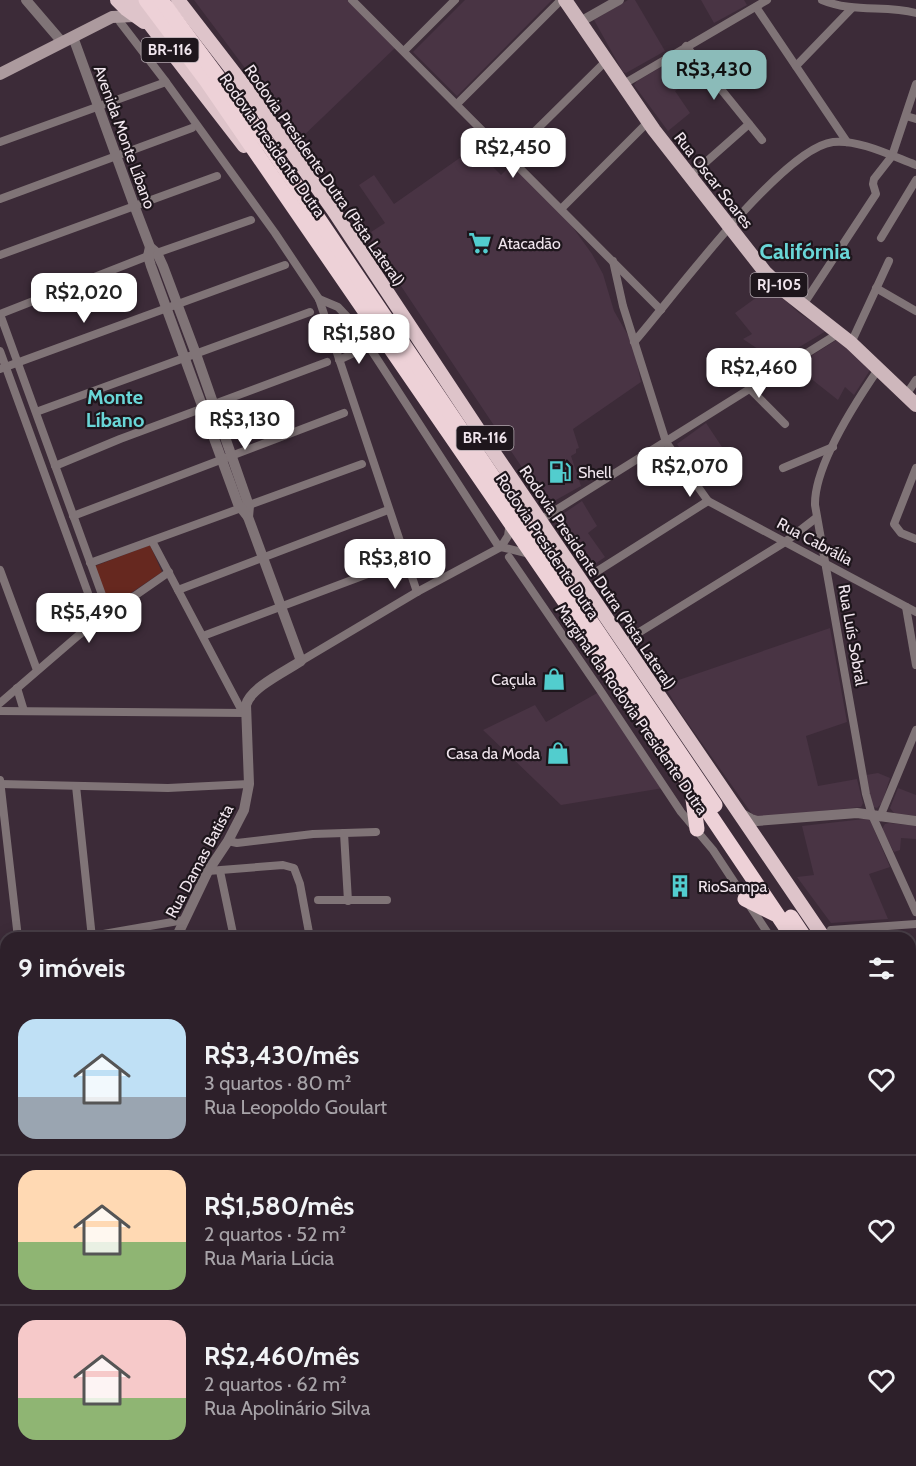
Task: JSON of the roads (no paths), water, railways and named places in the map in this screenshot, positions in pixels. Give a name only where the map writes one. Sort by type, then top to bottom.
[{"type":"highway","name":"Rodovia Presidente Dutra","points":[[146,0],[206,80],[789,932]]},
{"type":"highway","name":"Rodovia Presidente Dutra","points":[[161,0],[277,156],[801,932]]},
{"type":"highway","name":"Rodovia Presidente Dutra (Pista Lateral)","points":[[178,0],[246,88],[330,207],[766,854],[825,932]]},
{"type":"highway","name":"BR-116","points":[[122,1],[155,31],[294,208]]},
{"type":"highway","points":[[122,1],[134,16],[155,31]]},
{"type":"highway","points":[[692,789],[697,829]]},
{"type":"highway","points":[[745,899],[778,916]]},
{"type":"main road","name":"Rua Oscar Soares","points":[[563,0],[648,122],[765,272],[851,343],[911,400]]},
{"type":"main road","points":[[116,20],[122,1]]},
{"type":"main road","points":[[0,74],[68,40],[116,20],[134,16]]},
{"type":"street","points":[[26,0],[68,40]]},
{"type":"street","points":[[353,0],[662,310]]},
{"type":"street","points":[[404,51],[455,0]]},
{"type":"street","points":[[457,104],[563,0]]},
{"type":"street","points":[[580,22],[618,0]]},
{"type":"street","points":[[622,85],[767,0]]},
{"type":"street","points":[[822,0],[852,8],[897,9],[916,13]]},
{"type":"street","points":[[756,7],[847,142]]},
{"type":"street","points":[[795,66],[852,8]]},
{"type":"street","points":[[116,20],[166,81],[287,249],[319,299],[417,592]]},
{"type":"street","name":"Avenida Monte Líbano","points":[[68,40],[98,108],[152,252],[171,306],[185,358],[209,407]]},
{"type":"street","points":[[686,46],[762,140]]},
{"type":"street","points":[[509,156],[606,61]]},
{"type":"street","points":[[0,142],[98,108],[166,81]]},
{"type":"street","points":[[803,305],[875,197],[877,192],[873,184],[874,179],[892,156],[916,84]]},
{"type":"street","points":[[906,116],[916,119]]},
{"type":"street","points":[[561,209],[648,122]]},
{"type":"street","points":[[689,177],[749,124]]},
{"type":"street","points":[[0,199],[192,128]]},
{"type":"street","points":[[634,342],[747,208],[800,159],[826,144],[847,142],[916,165]]},
{"type":"street","points":[[0,255],[217,176]]},
{"type":"street","points":[[881,238],[916,180]]},
{"type":"street","points":[[107,616],[90,562],[0,314],[152,252],[251,220]]},
{"type":"street","name":"Rua Cabrália","points":[[613,261],[623,306],[666,442],[708,501],[916,612]]},
{"type":"street","points":[[851,343],[889,261]]},
{"type":"street","points":[[3,368],[285,265]]},
{"type":"street","points":[[876,288],[916,311]]},
{"type":"street","points":[[319,299],[341,309],[355,325],[500,547]]},
{"type":"street","name":"Avenida Monte Líbano","points":[[171,306],[196,354],[209,407],[301,661]]},
{"type":"street","points":[[36,412],[310,312]]},
{"type":"street","points":[[540,520],[839,333]]},
{"type":"street","points":[[339,360],[369,346]]},
{"type":"street","points":[[0,351],[3,368],[90,601],[107,616]]},
{"type":"street","points":[[55,466],[120,439],[327,362]]},
{"type":"street","name":"Rua Luís Sobral","points":[[879,368],[859,398],[832,447],[815,496],[816,518],[866,794],[916,912]]},
{"type":"street","points":[[911,400],[916,380]]},
{"type":"street","points":[[750,389],[785,424]]},
{"type":"street","points":[[73,516],[344,413]]},
{"type":"street","points":[[783,468],[832,447]]},
{"type":"street","points":[[90,562],[246,511],[362,464]]},
{"type":"street","points":[[916,468],[894,524],[901,533],[916,539]]},
{"type":"street","points":[[596,572],[708,501]]},
{"type":"street","points":[[178,590],[388,510]]},
{"type":"street","points":[[624,645],[638,633],[785,542],[816,518]]},
{"type":"street","points":[[500,547],[508,536],[510,522]]},
{"type":"street","points":[[0,711],[245,713],[153,541]]},
{"type":"street","points":[[500,547],[517,549],[531,555]]},
{"type":"street","name":"Rua Damas Batista","points":[[179,932],[208,871],[228,841],[244,810],[249,784],[245,713],[250,695],[301,661],[417,592],[500,547]]},
{"type":"street","name":"Marginal da Rodovia Presidente Dutra","points":[[508,557],[681,812],[697,829],[745,899],[764,932]]},
{"type":"street","points":[[203,636],[405,560]]},
{"type":"street","points":[[0,570],[37,670]]},
{"type":"street","points":[[0,703],[80,634],[169,572]]},
{"type":"street","points":[[80,634],[87,618],[90,601]]},
{"type":"street","points":[[906,607],[916,664]]},
{"type":"street","points":[[17,688],[24,711]]},
{"type":"street","points":[[876,816],[916,730]]},
{"type":"street","points":[[0,778],[17,932]]},
{"type":"street","points":[[0,784],[168,788],[249,784]]},
{"type":"street","points":[[76,786],[91,932]]},
{"type":"street","points":[[738,811],[751,819],[766,821],[858,813],[916,821]]},
{"type":"street","points":[[766,821],[761,826],[760,833],[766,854]]},
{"type":"street","points":[[228,841],[237,843],[284,836],[376,832]]},
{"type":"street","points":[[344,833],[348,901]]},
{"type":"street","points":[[208,871],[283,865],[294,868],[300,884],[309,932]]},
{"type":"street","points":[[220,871],[233,932]]},
{"type":"street","points":[[318,900],[387,900]]},
{"type":"street","points":[[119,932],[184,920]]},
{"type":"street","points":[[845,932],[916,924]]},
{"type":"place","name":"Atacadão","points":[[480,243]]},
{"type":"place","name":"Shell","points":[[560,472]]},
{"type":"place","name":"Caçula","points":[[554,679]]},
{"type":"place","name":"Casa da Moda","points":[[558,753]]},
{"type":"place","name":"RioSampa","points":[[680,886]]},
{"type":"district","name":"Califórnia","points":[[805,251]]},
{"type":"district","name":"Monte Líbano","points":[[115,408]]}]
